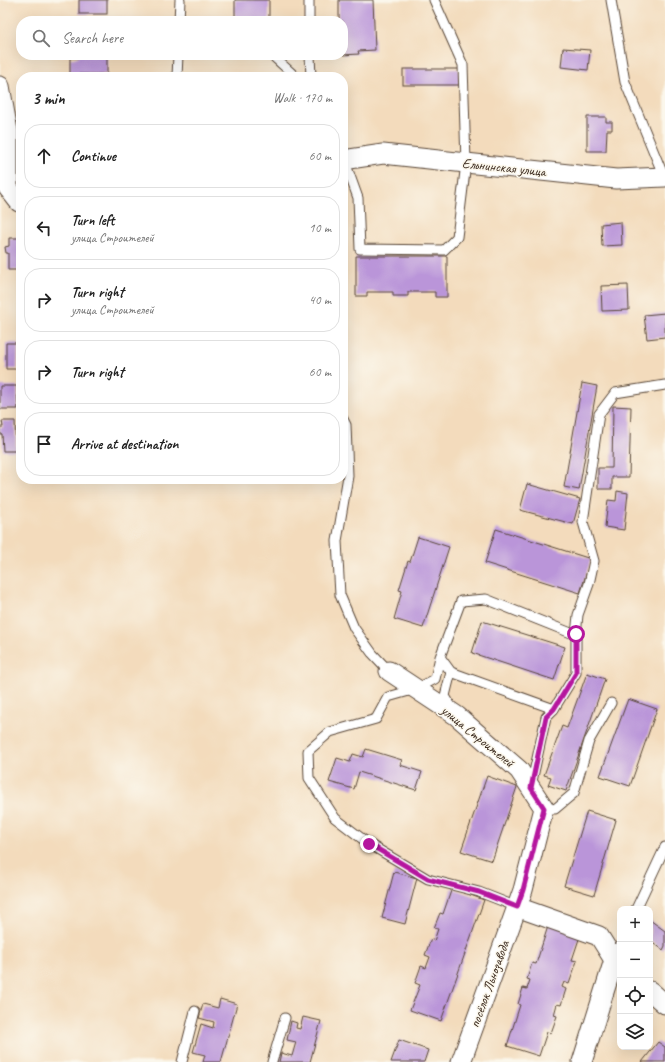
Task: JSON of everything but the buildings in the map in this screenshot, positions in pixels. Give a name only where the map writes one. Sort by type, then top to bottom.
[{"type":"street","points":[[0,86],[8,131],[6,190],[16,199]]},
{"type":"street","name":"Ельнинская улица","points":[[348,158],[383,154],[616,179],[664,177]]},
{"type":"street","name":"улица Строителей","points":[[389,671],[457,716],[520,770],[544,808]]},
{"type":"street","points":[[544,808],[520,899],[599,936],[617,956]]},
{"type":"street","name":"посёлок Льнозавода","points":[[461,1062],[520,899]]},
{"type":"street","points":[[582,1062],[617,960]]},
{"type":"street","points":[[653,994],[665,1004]]},
{"type":"lane","points":[[179,16],[180,0]]},
{"type":"lane","points":[[309,0],[309,16]]},
{"type":"lane","points":[[348,170],[358,198],[360,249],[444,250],[457,237],[466,164],[463,65],[434,0]]},
{"type":"lane","points":[[612,0],[625,82],[664,177]]},
{"type":"lane","points":[[177,72],[178,60]]},
{"type":"lane","points":[[277,60],[290,72]]},
{"type":"lane","points":[[310,60],[311,72]]},
{"type":"lane","points":[[531,788],[546,717],[554,709],[576,673],[576,634],[578,616],[589,584],[594,561],[583,522],[599,414],[615,393],[665,385]]},
{"type":"lane","points":[[347,484],[338,541],[340,595],[354,628],[372,653],[389,671]]},
{"type":"lane","points":[[520,899],[479,892],[428,879],[369,844],[335,818],[309,778],[308,751],[330,732],[376,719],[388,697],[416,689],[435,680],[440,657],[461,601],[486,599],[576,634]]},
{"type":"lane","points":[[440,657],[451,672],[554,709]]},
{"type":"lane","points":[[451,672],[445,696],[457,716]]},
{"type":"lane","points":[[544,808],[555,809],[574,793],[589,741],[611,703]]},
{"type":"lane","points":[[637,906],[665,847]]},
{"type":"lane","points":[[182,1062],[195,1011]]},
{"type":"lane","points":[[272,1062],[285,1018]]},
{"type":"route","points":[[369,844],[428,879],[479,892],[517,907],[523,890],[544,808],[531,788],[546,717],[554,709],[576,673],[576,634]]}]
